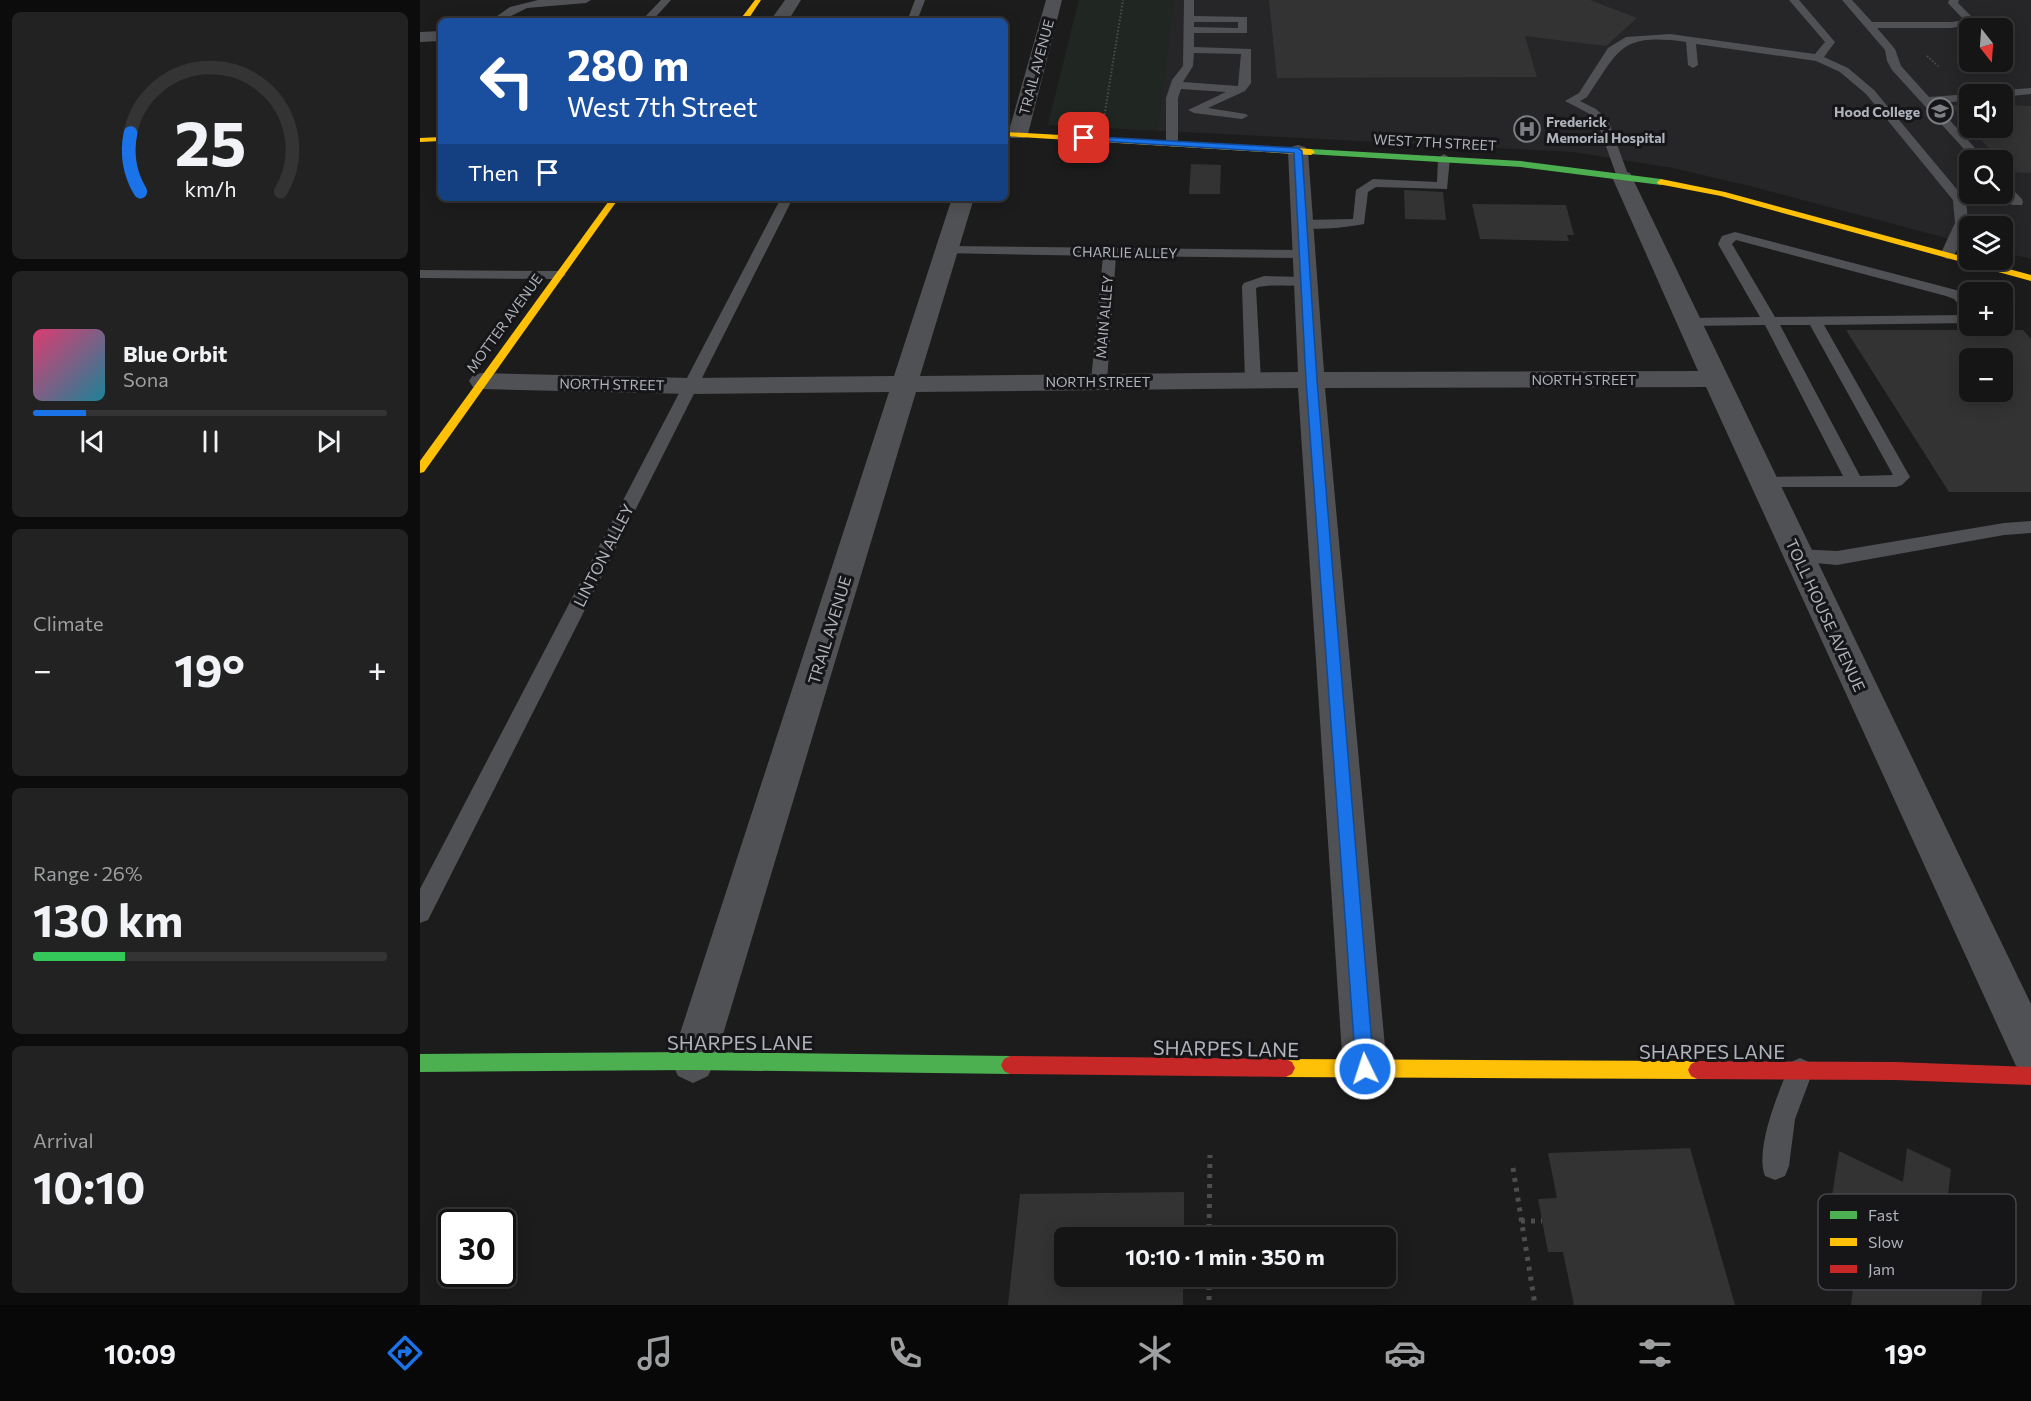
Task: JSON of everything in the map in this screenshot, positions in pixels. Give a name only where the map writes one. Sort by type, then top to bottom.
[{"type":"main road","points":[[745,18],[758,0]]},
{"type":"main road","name":"WEST 7TH STREET","points":[[1011,134],[1549,166],[1685,186],[2031,278]]},
{"type":"main road","points":[[420,140],[438,139]]},
{"type":"main road","name":"MOTTER AVENUE","points":[[420,469],[613,201]]},
{"type":"main road","name":"SHARPES LANE","points":[[420,1063],[693,1061],[1365,1069],[1895,1071],[2031,1076]]},
{"type":"street","points":[[781,18],[793,0]]},
{"type":"street","name":"TRAIL AVENUE","points":[[1011,134],[1054,0]]},
{"type":"street","points":[[420,37],[438,36]]},
{"type":"street","points":[[1298,151],[1311,380],[1365,1069]]},
{"type":"street","name":"TOLL HOUSE AVENUE","points":[[1623,177],[1714,379],[2031,1051]]},
{"type":"street","name":"TRAIL AVENUE","points":[[693,1061],[962,201]]},
{"type":"street","name":"NORTH STREET","points":[[482,381],[690,386],[1099,381],[1714,379]]},
{"type":"lane","points":[[497,18],[503,11],[530,4],[586,0]]},
{"type":"lane","points":[[649,18],[666,0]]},
{"type":"lane","points":[[913,18],[920,0]]},
{"type":"lane","points":[[1172,143],[1172,98],[1176,85],[1188,66],[1190,50],[1189,0]]},
{"type":"lane","points":[[1794,0],[1830,42],[1818,58]]},
{"type":"lane","points":[[1847,0],[1890,49],[1896,68],[1971,150]]},
{"type":"lane","points":[[1870,25],[1952,25],[1967,22],[1969,19],[1953,3],[1954,0]]},
{"type":"lane","points":[[1623,177],[1602,120],[1592,111],[1571,101],[1583,95],[1612,50],[1626,40],[1670,37],[1818,58],[1844,70],[1870,92],[1959,199],[1964,213],[1962,228],[1947,255]]},
{"type":"lane","points":[[1691,40],[1690,51],[1694,65]]},
{"type":"lane","points":[[1190,50],[1247,51],[1245,83],[1241,89],[1194,110]]},
{"type":"lane","points":[[1176,85],[1241,89]]},
{"type":"lane","points":[[2013,92],[2031,91]]},
{"type":"lane","points":[[1926,101],[1959,98]]},
{"type":"lane","points":[[1172,110],[1194,110],[1242,116]]},
{"type":"lane","points":[[1253,380],[1249,286],[1264,280],[1346,224],[1359,221],[1362,190],[1373,183],[1443,186],[1444,158]]},
{"type":"lane","points":[[2013,198],[2017,202]]},
{"type":"lane","name":"LINTON ALLEY","points":[[420,912],[785,201]]},
{"type":"lane","points":[[1854,481],[1770,321],[1725,244],[1727,239],[1735,237],[1959,296]]},
{"type":"lane","name":"CHARLIE ALLEY","points":[[947,250],[1304,253]]},
{"type":"lane","name":"MAIN ALLEY","points":[[1099,381],[1110,252]]},
{"type":"lane","points":[[420,274],[559,275]]},
{"type":"lane","points":[[1689,322],[1959,319]]},
{"type":"lane","points":[[1763,483],[1896,481],[1902,477],[1815,321]]},
{"type":"lane","points":[[1798,556],[1837,558],[2004,529],[2031,527]]},
{"type":"lane","points":[[1775,1166],[1782,1119],[1800,1071]]},
{"type":"path","points":[[1102,127],[1123,0]]},
{"type":"path","points":[[1928,56],[1938,66]]},
{"type":"path","points":[[1209,1227],[1210,1155]]},
{"type":"path","points":[[1513,1168],[1535,1305]]},
{"type":"path","points":[[1521,1221],[1542,1221]]},
{"type":"path","points":[[1209,1287],[1209,1305]]},
{"type":"shaded area","name":"Frederick Memorial Hospital","points":[[1079,0],[2031,0],[2031,259],[2013,254],[2013,216],[1959,216],[1959,241],[1673,168],[1573,152],[1048,125]]},
{"type":"shaded area","points":[[1079,0],[1174,0],[1158,130],[1048,125]]},
{"type":"building","points":[[1269,0],[1590,0],[1637,18],[1606,46],[1525,36],[1537,77],[1277,78]]},
{"type":"building","points":[[1951,105],[1959,105],[1959,114]]},
{"type":"building","points":[[2013,105],[2031,106],[2031,173],[2013,172],[2013,150],[1990,150],[1980,138],[2013,138]]},
{"type":"building","points":[[1191,164],[1221,165],[1220,194],[1189,194]]},
{"type":"building","points":[[1404,190],[1443,192],[1446,220],[1405,219]]},
{"type":"building","points":[[1472,204],[1566,205],[1574,235],[1567,235],[1569,241],[1480,239]]},
{"type":"building","points":[[1846,330],[1959,330],[1959,336],[2013,336],[2013,330],[2023,330],[2031,339],[2031,492],[1949,492]]},
{"type":"building","points":[[1690,1148],[1735,1305],[1574,1305],[1563,1252],[1548,1252],[1538,1199],[1557,1198],[1548,1153]]},
{"type":"building","points":[[1907,1148],[1951,1169],[1948,1194],[1832,1194],[1839,1151],[1903,1182]]},
{"type":"building","points":[[1184,1192],[1184,1227],[1054,1227],[1054,1287],[1183,1287],[1183,1305],[1008,1305],[1020,1194]]},
{"type":"building","points":[[1853,1290],[1982,1290],[1981,1305],[1851,1305]]},
{"type":"traffic: fast","points":[[1311,152],[1521,164],[1661,182]]},
{"type":"traffic: fast","points":[[420,1063],[693,1061],[1010,1065]]},
{"type":"traffic: slow","points":[[745,18],[758,0]]},
{"type":"traffic: slow","points":[[1008,134],[1311,152]]},
{"type":"traffic: slow","points":[[420,140],[438,139]]},
{"type":"traffic: slow","points":[[1661,182],[1722,194],[2031,278]]},
{"type":"traffic: slow","points":[[420,469],[613,201]]},
{"type":"traffic: slow","points":[[1286,1068],[1697,1070]]},
{"type":"traffic: jam","points":[[1010,1065],[1286,1068]]},
{"type":"traffic: jam","points":[[1697,1070],[1895,1071],[2031,1076]]},
{"type":"place","name":"Hood College","points":[[1940,111]]},
{"type":"place","name":"Frederick Memorial Hospital","points":[[1527,129]]},
{"type":"route","points":[[1084,138],[1298,151],[1311,380],[1365,1069]]}]
